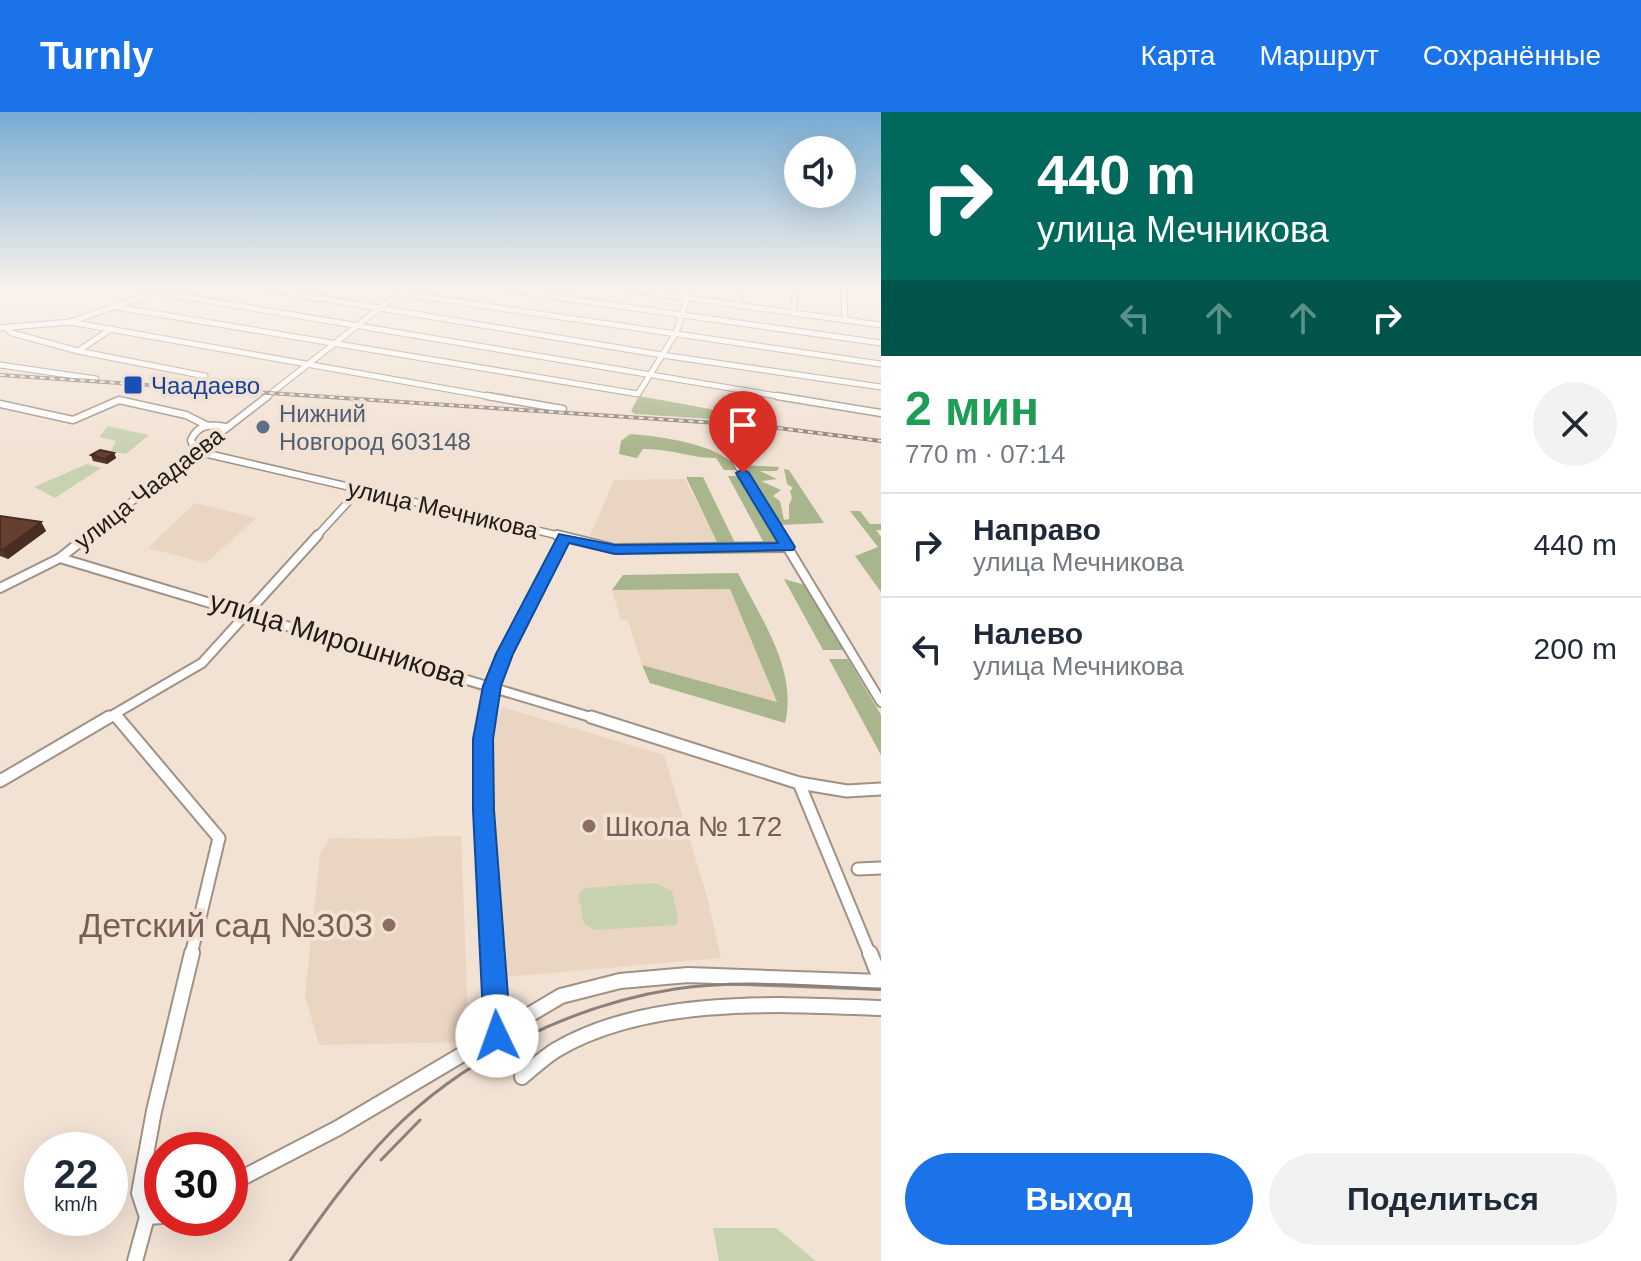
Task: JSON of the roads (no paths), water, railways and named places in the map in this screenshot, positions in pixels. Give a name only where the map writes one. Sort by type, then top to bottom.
[{"type":"street","points":[[51,343],[78,351],[205,376]]},
{"type":"street","points":[[78,351],[91,343]]},
{"type":"street","points":[[184,343],[563,409]]},
{"type":"street","points":[[324,343],[638,394],[670,343]]},
{"type":"street","points":[[455,343],[881,413]]},
{"type":"street","points":[[584,343],[881,387]]},
{"type":"street","points":[[740,343],[881,364]]},
{"type":"street","name":"улица Чаадаева","points":[[0,588],[60,558],[332,344]]},
{"type":"street","points":[[0,365],[96,379]]},
{"type":"street","points":[[0,404],[73,420],[119,400],[136,408],[177,413],[206,425],[226,427]]},
{"type":"street","points":[[195,451],[192,435],[206,425]]},
{"type":"street","name":"улица Мечникова","points":[[195,451],[615,549],[788,547]]},
{"type":"street","points":[[734,459],[881,702]]},
{"type":"street","points":[[0,781],[202,663],[360,489]]},
{"type":"street","points":[[497,1036],[483,796],[483,739],[492,686],[564,537]]},
{"type":"street","name":"улица Мирошникова","points":[[60,558],[492,686],[799,783]]},
{"type":"street","points":[[115,715],[219,838],[151,1132]]},
{"type":"street","points":[[799,783],[847,791],[881,789]]},
{"type":"street","points":[[248,1175],[338,1128],[561,996],[620,981],[688,975],[881,982],[799,783]]},
{"type":"street","points":[[858,869],[881,868]]},
{"type":"street","points":[[522,1077],[559,1048],[644,1018],[695,1008],[881,1008]]},
{"type":"street","points":[[144,1167],[139,1193],[144,1200]]},
{"type":"street","points":[[135,1261],[146,1236]]},
{"type":"tram line","points":[[290,1261],[351,1178],[391,1132],[452,1081],[522,1039],[597,1008],[675,989],[752,984],[881,989]]},
{"type":"tram line","points":[[381,1160],[420,1120]]},
{"type":"railway","points":[[0,375],[762,426],[881,441]]},
{"type":"place","name":"Чаадаево","points":[[133,385]]},
{"type":"place","name":"Нижний Новгород 603148","points":[[263,427]]},
{"type":"place","name":"Школа № 172","points":[[589,826]]},
{"type":"place","name":"Детский сад №303","points":[[389,925]]}]
